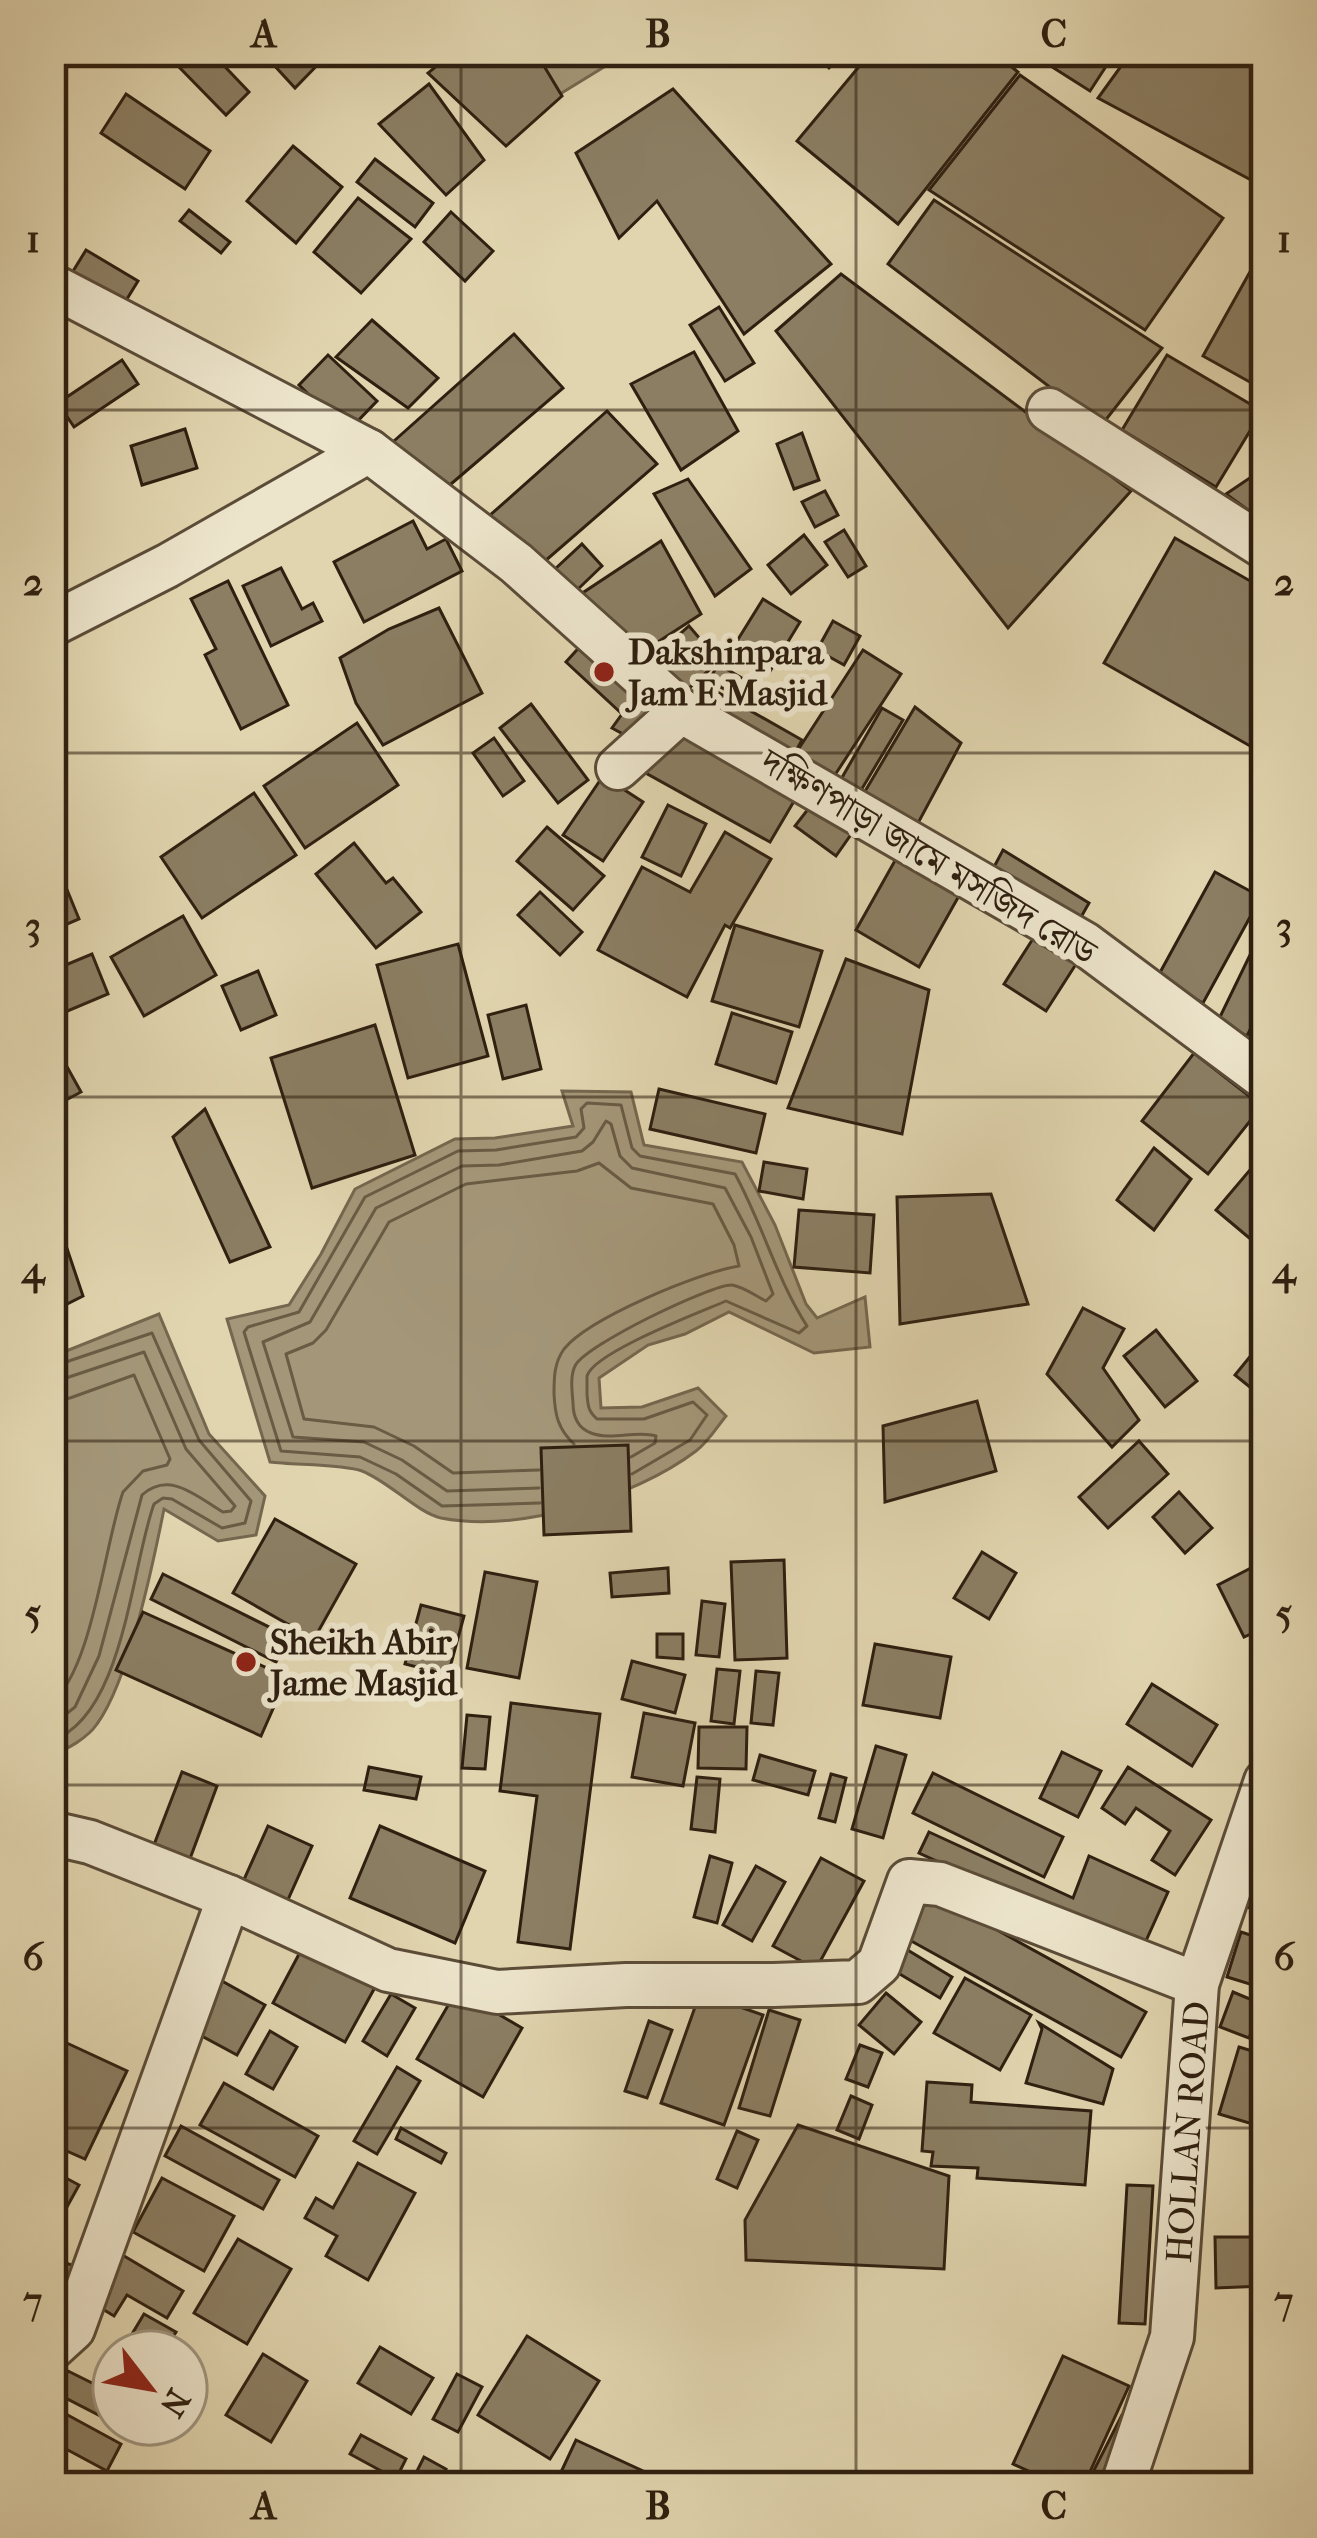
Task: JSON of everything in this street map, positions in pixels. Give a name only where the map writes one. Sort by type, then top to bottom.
[{"type":"street","name":"দক্ষিণপাড়া জামে মসজিদ রোড","points":[[51,285],[369,451],[516,563],[681,711],[1085,944],[1266,1079]]},
{"type":"street","points":[[1049,410],[1266,548]]},
{"type":"street","points":[[51,625],[167,566],[369,451]]},
{"type":"street","points":[[618,768],[681,711]]},
{"type":"street","name":"HOLLAN ROAD","points":[[1121,2487],[1172,2337],[1197,1984],[1266,1780]]},
{"type":"street","points":[[51,1833],[90,1841],[229,1897],[388,1970],[497,1992],[858,1982],[879,1964],[908,1881],[940,1883],[1197,1984]]},
{"type":"street","points":[[51,2349],[74,2329],[229,1897]]},
{"type":"water","points":[[531,51],[630,51],[560,94]]},
{"type":"water","points":[[562,1091],[631,1092],[644,1145],[742,1162],[775,1225],[806,1304],[817,1318],[865,1297],[870,1347],[814,1353],[729,1312],[685,1334],[648,1345],[599,1378],[601,1408],[642,1407],[698,1388],[726,1416],[700,1447],[670,1468],[609,1497],[540,1516],[472,1521],[441,1518],[362,1471],[270,1462],[227,1319],[289,1305],[355,1189],[455,1139],[573,1126]]},
{"type":"water","points":[[159,1314],[209,1434],[265,1496],[256,1535],[218,1541],[164,1509],[138,1621],[109,1704],[89,1733],[51,1753],[51,1357]]},
{"type":"building","points":[[195,51],[210,51],[249,92],[226,115],[179,67]]},
{"type":"building","points":[[261,51],[331,51],[295,88]]},
{"type":"building","points":[[455,51],[535,51],[562,96],[506,146],[428,73]]},
{"type":"building","points":[[813,51],[847,51],[829,68]]},
{"type":"building","points":[[872,51],[992,51],[1018,72],[898,224],[797,141]]},
{"type":"building","points":[[1027,51],[1116,51],[1090,91]]},
{"type":"building","points":[[1132,51],[1266,51],[1266,188],[1098,98]]},
{"type":"building","points":[[1020,75],[1223,218],[1145,330],[929,190]]},
{"type":"building","points":[[429,84],[484,160],[446,195],[379,124]]},
{"type":"building","points":[[673,89],[831,264],[744,334],[657,201],[619,238],[576,153]]},
{"type":"building","points":[[126,94],[210,151],[185,189],[101,133]]},
{"type":"building","points":[[293,146],[342,187],[296,243],[247,201]]},
{"type":"building","points":[[375,159],[433,203],[415,227],[357,182]]},
{"type":"building","points":[[358,198],[411,239],[361,293],[314,252]]},
{"type":"building","points":[[934,200],[1162,348],[1101,426],[888,264]]},
{"type":"building","points":[[189,210],[230,242],[221,253],[180,221]]},
{"type":"building","points":[[451,212],[493,251],[465,281],[424,242]]},
{"type":"building","points":[[86,250],[138,281],[119,312],[67,281]]},
{"type":"building","points":[[1251,270],[1266,278],[1266,391],[1203,356]]},
{"type":"building","points":[[841,274],[1131,491],[1008,628],[776,331]]},
{"type":"building","points":[[719,307],[754,363],[725,381],[690,325]]},
{"type":"building","points":[[372,320],[438,378],[408,408],[336,357]]},
{"type":"building","points":[[514,334],[563,388],[444,490],[385,449]]},
{"type":"building","points":[[694,352],[738,431],[681,470],[631,384]]},
{"type":"building","points":[[328,355],[377,401],[347,432],[299,385]]},
{"type":"building","points":[[1167,355],[1262,411],[1216,487],[1122,430]]},
{"type":"building","points":[[122,360],[138,384],[74,427],[58,403]]},
{"type":"building","points":[[607,411],[657,464],[537,568],[479,525]]},
{"type":"building","points":[[185,429],[197,468],[142,485],[131,446]]},
{"type":"building","points":[[802,433],[819,480],[794,489],[777,444]]},
{"type":"building","points":[[1266,467],[1266,523],[1226,494]]},
{"type":"building","points":[[688,479],[751,569],[715,596],[654,494]]},
{"type":"building","points":[[825,491],[838,515],[815,527],[802,502]]},
{"type":"building","points":[[413,521],[427,549],[446,539],[462,571],[364,622],[334,562]]},
{"type":"building","points":[[844,530],[866,566],[848,577],[825,542]]},
{"type":"building","points":[[804,535],[827,565],[791,594],[768,565]]},
{"type":"building","points":[[1175,538],[1266,590],[1266,755],[1104,663]]},
{"type":"building","points":[[661,541],[701,614],[630,660],[581,594]]},
{"type":"building","points":[[582,544],[602,566],[576,591],[555,569]]},
{"type":"building","points":[[281,568],[302,609],[313,603],[322,621],[271,646],[243,586]]},
{"type":"building","points":[[228,581],[288,705],[241,729],[205,655],[216,649],[191,599]]},
{"type":"building","points":[[763,599],[800,622],[769,673],[732,649]]},
{"type":"building","points":[[439,608],[482,693],[383,745],[356,703],[340,658],[389,629]]},
{"type":"building","points":[[833,621],[860,636],[844,665],[817,650]]},
{"type":"building","points":[[689,626],[719,661],[677,699],[646,664]]},
{"type":"building","points":[[584,642],[669,710],[632,739],[612,728],[622,714],[566,662]]},
{"type":"building","points":[[863,650],[901,674],[831,781],[794,756]]},
{"type":"building","points":[[718,664],[752,684],[743,699],[709,681]]},
{"type":"building","points":[[705,685],[802,740],[787,767],[690,711]]},
{"type":"building","points":[[531,704],[588,780],[558,803],[500,728]]},
{"type":"building","points":[[915,707],[961,743],[917,825],[864,793]]},
{"type":"building","points":[[882,708],[903,720],[860,792],[840,781]]},
{"type":"building","points":[[678,719],[800,791],[770,842],[635,767]]},
{"type":"building","points":[[357,723],[398,785],[305,848],[264,786]]},
{"type":"building","points":[[494,738],[524,781],[503,796],[473,753]]},
{"type":"building","points":[[603,776],[643,802],[603,861],[563,835]]},
{"type":"building","points":[[254,793],[296,855],[202,918],[161,857]]},
{"type":"building","points":[[812,804],[852,833],[836,856],[795,826]]},
{"type":"building","points":[[668,805],[706,824],[681,876],[642,857]]},
{"type":"building","points":[[547,827],[604,876],[573,910],[517,861]]},
{"type":"building","points":[[725,832],[771,859],[730,928],[725,925],[687,997],[598,950],[642,867],[690,892]]},
{"type":"building","points":[[354,843],[386,883],[393,878],[421,912],[376,948],[316,874]]},
{"type":"building","points":[[1003,850],[1089,903],[1072,933],[986,882]]},
{"type":"building","points":[[897,857],[960,894],[919,967],[856,930]]},
{"type":"building","points":[[1215,872],[1261,897],[1203,1003],[1157,978]]},
{"type":"building","points":[[61,875],[79,919],[51,931],[51,879]]},
{"type":"building","points":[[540,892],[582,932],[560,955],[518,915]]},
{"type":"building","points":[[183,916],[216,975],[144,1016],[111,957]]},
{"type":"building","points":[[1266,922],[1266,997],[1247,1036],[1218,1021]]},
{"type":"building","points":[[735,925],[822,951],[799,1027],[712,1001]]},
{"type":"building","points":[[1036,934],[1078,961],[1046,1011],[1004,984]]},
{"type":"building","points":[[458,944],[488,1056],[408,1078],[377,965]]},
{"type":"building","points":[[92,954],[108,994],[51,1018],[51,971]]},
{"type":"building","points":[[846,959],[929,990],[902,1134],[788,1108]]},
{"type":"building","points":[[258,971],[276,1015],[241,1030],[222,986]]},
{"type":"building","points":[[526,1005],[541,1069],[503,1079],[488,1015]]},
{"type":"building","points":[[732,1013],[792,1032],[776,1083],[716,1064]]},
{"type":"building","points":[[375,1025],[415,1155],[312,1188],[271,1058]]},
{"type":"building","points":[[51,1038],[81,1092],[51,1108]]},
{"type":"building","points":[[1194,1053],[1262,1106],[1208,1174],[1142,1121]]},
{"type":"building","points":[[659,1089],[765,1114],[756,1153],[650,1129]]},
{"type":"building","points":[[205,1109],[270,1247],[230,1262],[173,1137]]},
{"type":"building","points":[[1154,1148],[1191,1179],[1154,1230],[1117,1200]]},
{"type":"building","points":[[1266,1151],[1266,1252],[1216,1210]]},
{"type":"building","points":[[764,1162],[807,1169],[803,1199],[759,1191]]},
{"type":"building","points":[[991,1194],[1028,1304],[900,1324],[897,1197]]},
{"type":"building","points":[[51,1201],[83,1296],[51,1312]]},
{"type":"building","points":[[799,1210],[874,1215],[870,1273],[794,1267]]},
{"type":"building","points":[[1083,1308],[1124,1329],[1103,1368],[1139,1420],[1112,1447],[1047,1374]]},
{"type":"building","points":[[1156,1330],[1197,1381],[1165,1407],[1124,1356]]},
{"type":"building","points":[[1266,1337],[1266,1400],[1235,1375]]},
{"type":"building","points":[[977,1401],[996,1471],[885,1502],[883,1426]]},
{"type":"building","points":[[1139,1441],[1168,1474],[1108,1528],[1079,1497]]},
{"type":"building","points":[[628,1445],[631,1531],[544,1535],[541,1448]]},
{"type":"building","points":[[1179,1492],[1212,1528],[1185,1553],[1153,1517]]},
{"type":"building","points":[[275,1519],[356,1564],[314,1639],[233,1593]]},
{"type":"building","points":[[982,1552],[1016,1573],[989,1619],[954,1598]]},
{"type":"building","points":[[784,1560],[787,1658],[735,1660],[731,1562]]},
{"type":"building","points":[[668,1568],[669,1593],[612,1597],[610,1573]]},
{"type":"building","points":[[1251,1568],[1266,1599],[1266,1627],[1244,1637],[1218,1585]]},
{"type":"building","points":[[485,1572],[537,1582],[519,1678],[467,1668]]},
{"type":"building","points":[[163,1574],[289,1637],[276,1662],[151,1599]]},
{"type":"building","points":[[702,1601],[725,1604],[719,1657],[696,1655]]},
{"type":"building","points":[[421,1605],[464,1616],[448,1675],[405,1664]]},
{"type":"building","points":[[143,1612],[287,1677],[261,1736],[116,1670]]},
{"type":"building","points":[[657,1634],[683,1634],[683,1659],[657,1657]]},
{"type":"building","points":[[875,1644],[951,1657],[940,1718],[863,1705]]},
{"type":"building","points":[[632,1661],[685,1675],[675,1713],[622,1699]]},
{"type":"building","points":[[717,1669],[740,1671],[734,1724],[711,1721]]},
{"type":"building","points":[[756,1671],[779,1673],[773,1725],[751,1723]]},
{"type":"building","points":[[1152,1684],[1217,1725],[1192,1766],[1127,1724]]},
{"type":"building","points":[[511,1703],[600,1714],[570,1949],[518,1942],[537,1796],[500,1791]]},
{"type":"building","points":[[644,1713],[695,1723],[683,1786],[632,1777]]},
{"type":"building","points":[[467,1715],[490,1717],[485,1769],[462,1768]]},
{"type":"building","points":[[699,1727],[747,1727],[746,1769],[698,1768]]},
{"type":"building","points":[[876,1746],[906,1755],[883,1838],[852,1829]]},
{"type":"building","points":[[1062,1752],[1101,1771],[1078,1817],[1040,1798]]},
{"type":"building","points":[[760,1755],[815,1771],[808,1795],[753,1780]]},
{"type":"building","points":[[369,1767],[421,1777],[416,1799],[364,1790]]},
{"type":"building","points":[[1128,1767],[1211,1820],[1175,1875],[1152,1860],[1170,1831],[1136,1808],[1125,1824],[1102,1808]]},
{"type":"building","points":[[182,1772],[217,1786],[188,1864],[152,1850]]},
{"type":"building","points":[[933,1773],[1063,1837],[1044,1877],[913,1813]]},
{"type":"building","points":[[831,1774],[846,1778],[835,1822],[819,1818]]},
{"type":"building","points":[[697,1777],[720,1779],[715,1832],[691,1829]]},
{"type":"building","points":[[268,1826],[312,1846],[286,1904],[242,1884]]},
{"type":"building","points":[[380,1826],[485,1871],[455,1943],[350,1898]]},
{"type":"building","points":[[929,1832],[1073,1898],[1089,1856],[1168,1892],[1140,1954],[919,1853]]},
{"type":"building","points":[[710,1856],[732,1863],[717,1923],[694,1917]]},
{"type":"building","points":[[821,1858],[864,1881],[816,1969],[773,1946]]},
{"type":"building","points":[[756,1866],[785,1882],[752,1941],[723,1925]]},
{"type":"building","points":[[1258,1873],[1266,1877],[1266,1917],[1242,1904]]},
{"type":"building","points":[[928,1892],[1146,2012],[1121,2057],[904,1937]]},
{"type":"building","points":[[1241,1932],[1266,1940],[1266,1989],[1227,1977]]},
{"type":"building","points":[[306,1941],[379,1980],[345,2042],[273,2003]]},
{"type":"building","points":[[906,1949],[952,1977],[940,1998],[893,1970]]},
{"type":"building","points":[[213,1976],[265,2005],[237,2055],[185,2027]]},
{"type":"building","points":[[965,1978],[1031,2015],[1000,2070],[934,2033]]},
{"type":"building","points":[[457,1990],[522,2028],[483,2097],[417,2059]]},
{"type":"building","points":[[1233,1992],[1262,2004],[1249,2038],[1220,2027]]},
{"type":"building","points":[[700,1993],[763,2015],[724,2125],[661,2103]]},
{"type":"building","points":[[886,1993],[921,2022],[894,2054],[859,2025]]},
{"type":"building","points":[[391,1994],[415,2008],[387,2056],[363,2041]]},
{"type":"building","points":[[769,2010],[800,2020],[770,2116],[739,2108]]},
{"type":"building","points":[[649,2021],[672,2030],[647,2098],[625,2091]]},
{"type":"building","points":[[1039,2023],[1113,2069],[1103,2104],[1026,2083],[1042,2029]]},
{"type":"building","points":[[270,2031],[297,2047],[273,2089],[246,2074]]},
{"type":"building","points":[[56,2038],[127,2071],[85,2159],[51,2144],[51,2048]]},
{"type":"building","points":[[860,2045],[882,2053],[868,2087],[846,2079]]},
{"type":"building","points":[[1239,2047],[1266,2055],[1266,2128],[1219,2114]]},
{"type":"building","points":[[397,2067],[420,2081],[377,2154],[354,2141]]},
{"type":"building","points":[[927,2082],[972,2085],[971,2102],[1091,2111],[1085,2185],[977,2178],[978,2168],[931,2166],[933,2152],[922,2151]]},
{"type":"building","points":[[224,2083],[318,2136],[295,2177],[200,2125]]},
{"type":"building","points":[[851,2096],[872,2105],[859,2139],[837,2130]]},
{"type":"building","points":[[798,2125],[949,2176],[944,2269],[746,2260],[745,2220]]},
{"type":"building","points":[[181,2126],[279,2180],[263,2209],[165,2156]]},
{"type":"building","points":[[401,2128],[446,2153],[441,2163],[396,2139]]},
{"type":"building","points":[[737,2131],[758,2140],[737,2188],[717,2179]]},
{"type":"building","points":[[358,2163],[415,2193],[368,2280],[326,2256],[337,2236],[305,2218],[316,2198],[333,2208]]},
{"type":"building","points":[[51,2170],[79,2185],[57,2225],[51,2222]]},
{"type":"building","points":[[162,2178],[234,2216],[204,2271],[133,2232]]},
{"type":"building","points":[[1127,2185],[1153,2186],[1145,2324],[1119,2323]]},
{"type":"building","points":[[1215,2237],[1262,2237],[1264,2286],[1216,2288]]},
{"type":"building","points":[[238,2239],[291,2269],[247,2344],[194,2313]]},
{"type":"building","points":[[114,2250],[183,2291],[167,2318],[127,2295],[114,2316],[86,2299]]},
{"type":"building","points":[[51,2257],[74,2266],[51,2323]]},
{"type":"building","points":[[144,2314],[169,2328],[136,2328]]},
{"type":"building","points":[[527,2336],[599,2381],[550,2459],[478,2415]]},
{"type":"building","points":[[380,2347],[433,2378],[411,2414],[358,2383]]},
{"type":"building","points":[[263,2354],[307,2381],[271,2442],[226,2415]]},
{"type":"building","points":[[1063,2356],[1129,2386],[1083,2487],[1064,2487],[1013,2464]]},
{"type":"building","points":[[68,2371],[90,2382],[90,2411],[56,2393]]},
{"type":"building","points":[[457,2374],[482,2387],[458,2432],[433,2419]]},
{"type":"building","points":[[53,2407],[90,2427],[90,2448],[119,2448],[107,2471],[51,2441]]},
{"type":"building","points":[[1122,2415],[1138,2422],[1108,2480],[1093,2472]]},
{"type":"building","points":[[361,2435],[406,2459],[396,2479],[350,2454]]},
{"type":"building","points":[[576,2440],[643,2471],[636,2487],[554,2487]]},
{"type":"building","points":[[51,2457],[66,2464],[55,2487],[51,2487]]},
{"type":"building","points":[[424,2457],[446,2469],[437,2487],[409,2487]]},
{"type":"place","name":"Dakshinpara Jam E Masjid","points":[[604,672]]},
{"type":"place","name":"Sheikh Abir Jame Masjid","points":[[246,1662]]}]
